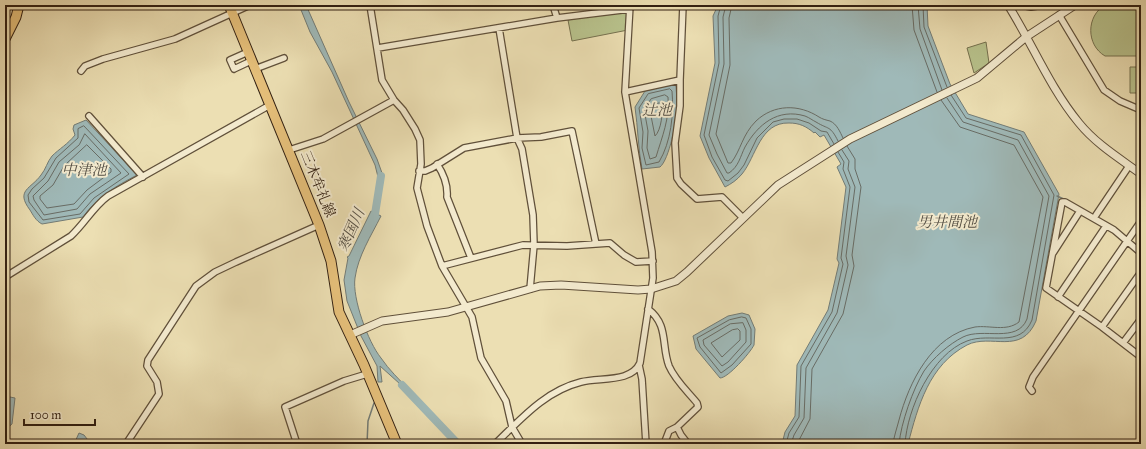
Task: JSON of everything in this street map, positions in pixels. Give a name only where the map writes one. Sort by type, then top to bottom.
[{"type":"main road","points":[[5,39],[16,17],[19,5]]},
{"type":"main road","name":"三木牟礼線","points":[[230,9],[319,225],[331,261],[335,298],[339,312],[353,333],[367,374],[397,444]]},
{"type":"street","points":[[81,71],[85,66],[102,59],[175,39],[230,9],[250,5]]},
{"type":"street","points":[[370,5],[382,80],[394,100],[415,128],[420,140],[421,151],[417,188],[442,266],[466,307],[475,326],[482,358],[506,401],[512,427],[522,444]]},
{"type":"street","points":[[553,5],[557,18]]},
{"type":"street","points":[[683,5],[680,106],[675,143],[677,178],[693,197],[697,199],[722,197],[743,218]]},
{"type":"street","points":[[1008,5],[1064,102],[1080,124],[1103,146],[1141,174]]},
{"type":"street","points":[[1021,5],[1031,7],[1043,5]]},
{"type":"street","points":[[353,333],[368,326],[396,318],[434,314],[466,307],[530,289],[562,284],[651,290],[665,286],[687,272],[778,185],[828,152],[869,129],[964,86],[987,72],[1026,37],[1075,5]]},
{"type":"street","points":[[378,48],[630,7],[625,92],[653,261],[643,352],[639,365],[630,374],[583,381],[562,388],[540,402],[495,444]]},
{"type":"street","points":[[1059,15],[1104,90],[1120,101],[1141,110]]},
{"type":"street","points":[[499,28],[517,138],[522,149],[533,215],[534,245],[530,289]]},
{"type":"street","points":[[248,52],[230,60],[234,69],[284,58]]},
{"type":"street","points":[[625,92],[680,80]]},
{"type":"street","points":[[289,150],[315,142],[362,119],[394,100]]},
{"type":"street","points":[[5,277],[72,236],[98,204],[108,196],[270,106]]},
{"type":"street","points":[[89,116],[143,177]]},
{"type":"street","points":[[419,171],[425,171],[464,148],[517,138],[541,137],[572,131],[596,244]]},
{"type":"street","points":[[437,164],[442,172],[448,191],[447,196],[471,258]]},
{"type":"street","points":[[1096,215],[1129,166]]},
{"type":"street","points":[[1141,253],[1114,230],[1065,202],[1062,202],[1046,288],[1078,312],[1123,342],[1141,357]]},
{"type":"street","points":[[1051,255],[1080,211]]},
{"type":"street","points":[[1032,391],[1029,387],[1033,377],[1141,221]]},
{"type":"street","points":[[126,444],[159,394],[157,382],[147,366],[148,360],[196,286],[215,272],[319,225]]},
{"type":"street","points":[[1058,297],[1106,226]]},
{"type":"street","points":[[442,266],[523,245],[567,246],[610,243],[624,255],[636,262],[653,261]]},
{"type":"street","points":[[1102,327],[1141,272]]},
{"type":"street","points":[[648,309],[655,314],[662,327],[671,370],[697,403],[698,407],[677,427],[670,431],[664,444]]},
{"type":"street","points":[[1123,342],[1141,319]]},
{"type":"street","points":[[639,365],[642,375],[646,444]]},
{"type":"street","points":[[297,444],[285,407],[344,381],[367,374]]},
{"type":"street","points":[[677,427],[680,435],[688,444]]},
{"type":"green space","points":[[1105,5],[1141,5],[1141,56],[1105,56],[1094,45],[1091,30],[1092,23],[1094,16]]},
{"type":"green space","points":[[629,9],[628,30],[572,41],[568,20]]},
{"type":"green space","points":[[986,42],[989,63],[974,73],[967,48]]},
{"type":"green space","points":[[1130,67],[1141,67],[1141,93],[1130,93]]},
{"type":"water","points":[[299,5],[306,5],[349,102],[377,159],[383,181],[380,185],[375,165],[332,72],[310,32]]},
{"type":"water","name":"男井間池","points":[[718,5],[927,5],[928,26],[950,84],[968,114],[1024,132],[1059,194],[1036,321],[1030,332],[1022,338],[1014,341],[976,342],[967,345],[954,353],[934,375],[927,388],[916,415],[908,444],[782,444],[785,432],[795,416],[797,365],[828,310],[839,263],[837,259],[846,187],[837,167],[841,164],[824,135],[820,137],[815,132],[814,133],[802,125],[789,123],[779,124],[771,128],[765,134],[742,174],[734,182],[725,187],[709,158],[700,136],[715,63],[713,16]]},
{"type":"water","name":"辻池","points":[[673,84],[676,86],[677,114],[672,139],[666,157],[660,167],[642,169],[635,107],[645,91]]},
{"type":"water","name":"中津池","points":[[86,120],[137,175],[107,193],[88,210],[83,217],[42,224],[35,218],[26,203],[24,194],[26,190],[43,173],[52,156],[75,135],[73,129],[74,125]]},
{"type":"water","points":[[371,211],[381,216],[365,246],[355,278],[358,308],[366,331],[376,351],[387,367],[409,390],[410,393],[380,366],[382,382],[378,382],[377,366],[361,336],[347,301],[344,280],[347,257],[349,256]]},
{"type":"water","points":[[742,313],[749,315],[755,329],[754,345],[744,359],[733,370],[724,377],[720,378],[696,349],[693,336],[728,316]]},
{"type":"water","points":[[5,396],[15,398],[12,424],[5,430]]},
{"type":"water","points":[[79,433],[84,435],[91,444],[74,444]]},
{"type":"waterway","name":"寒国川","points":[[371,223],[375,214],[381,176]]},
{"type":"waterway","points":[[1057,196],[1066,200]]},
{"type":"waterway","points":[[1134,244],[1141,249]]},
{"type":"waterway","name":"寒国川","points":[[402,385],[458,444]]},
{"type":"waterway","points":[[367,444],[368,421],[374,403]]}]
